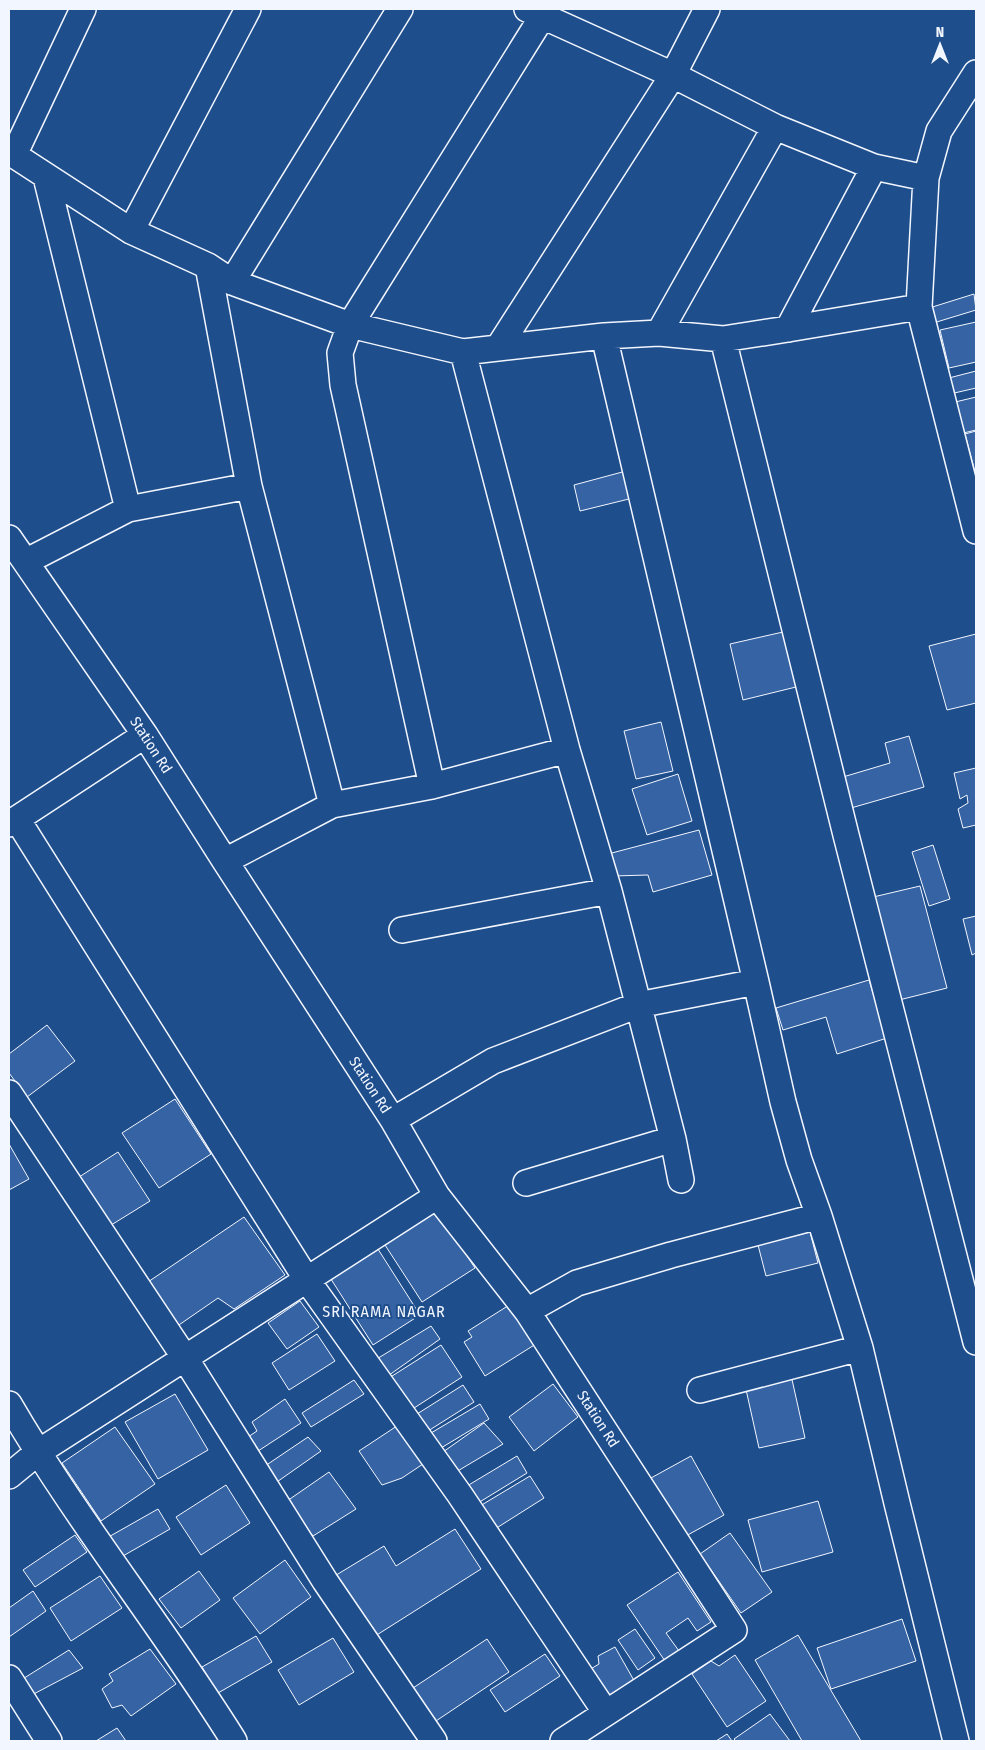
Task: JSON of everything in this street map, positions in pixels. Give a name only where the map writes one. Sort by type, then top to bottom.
[{"type":"street","points":[[83,9],[11,155],[131,231],[208,266],[232,282],[350,325],[463,352],[604,336],[659,333],[722,339],[788,330],[919,307]]},
{"type":"street","points":[[131,231],[248,9]]},
{"type":"street","points":[[232,282],[400,9]]},
{"type":"street","points":[[498,348],[674,75],[707,9]]},
{"type":"street","points":[[432,786],[342,385],[340,353],[350,325],[539,11],[674,75],[775,127],[874,168],[926,178]]},
{"type":"street","points":[[976,73],[939,130],[926,178],[919,307],[976,531]]},
{"type":"street","points":[[659,333],[775,127]]},
{"type":"street","points":[[788,330],[874,168]]},
{"type":"street","points":[[46,177],[128,509]]},
{"type":"street","points":[[208,266],[249,486],[332,805]]},
{"type":"street","points":[[604,336],[783,1102],[799,1160],[860,1348],[896,1503],[956,1741]]},
{"type":"street","points":[[722,339],[846,835],[976,1342]]},
{"type":"street","points":[[463,352],[567,750],[609,891],[673,1139],[681,1180]]},
{"type":"street","points":[[26,561],[128,509],[249,486]]},
{"type":"street","name":"Station Rd","points":[[9,538],[145,735],[393,1120],[437,1196],[528,1310],[734,1630],[606,1713]]},
{"type":"street","points":[[145,735],[13,822],[307,1280],[460,1495],[606,1713],[563,1741]]},
{"type":"street","points":[[225,861],[332,805],[432,786],[567,750]]},
{"type":"street","points":[[402,930],[609,891]]},
{"type":"street","points":[[393,1120],[493,1061],[638,1005],[756,982]]},
{"type":"street","points":[[9,1093],[185,1358],[324,1581],[434,1741]]},
{"type":"street","points":[[526,1183],[673,1139]]},
{"type":"street","points":[[9,1476],[38,1453],[437,1196]]},
{"type":"street","points":[[528,1310],[577,1283],[671,1255],[818,1216]]},
{"type":"street","points":[[700,1390],[860,1348]]},
{"type":"street","points":[[9,1404],[38,1453],[200,1687],[234,1741]]},
{"type":"street","points":[[9,1678],[49,1741]]},
{"type":"street","points":[[966,1741],[976,1736]]},
{"type":"building","points":[[974,294],[976,310],[930,324],[926,309]]},
{"type":"building","points":[[976,322],[976,362],[949,368],[940,330]]},
{"type":"building","points":[[976,371],[976,388],[950,394],[945,379]]},
{"type":"building","points":[[976,397],[976,430],[955,435],[947,404]]},
{"type":"building","points":[[976,431],[976,472],[975,472],[965,434]]},
{"type":"building","points":[[626,471],[633,498],[580,511],[574,485]]},
{"type":"building","points":[[783,632],[796,687],[743,700],[730,644]]},
{"type":"building","points":[[976,634],[976,703],[947,710],[929,646]]},
{"type":"building","points":[[661,722],[673,771],[636,779],[624,731]]},
{"type":"building","points":[[909,736],[924,787],[851,808],[843,777],[890,763],[885,743]]},
{"type":"building","points":[[976,768],[976,825],[963,828],[958,809],[968,803],[967,795],[960,799],[954,773]]},
{"type":"building","points":[[678,774],[692,821],[647,835],[632,789]]},
{"type":"building","points":[[699,830],[712,875],[653,892],[648,875],[613,876],[608,854]]},
{"type":"building","points":[[933,845],[950,899],[929,906],[912,852]]},
{"type":"building","points":[[920,886],[947,988],[895,1001],[869,898]]},
{"type":"building","points":[[976,916],[976,953],[972,955],[963,919]]},
{"type":"building","points":[[869,980],[887,1038],[837,1054],[826,1017],[783,1030],[776,1008]]},
{"type":"building","points":[[47,1025],[75,1061],[27,1097],[9,1073],[9,1054]]},
{"type":"building","points":[[175,1099],[211,1154],[159,1188],[122,1133]]},
{"type":"building","points":[[9,1144],[29,1179],[9,1190]]},
{"type":"building","points":[[118,1152],[150,1201],[108,1227],[76,1179]]},
{"type":"building","points":[[437,1211],[475,1268],[422,1302],[385,1245]]},
{"type":"building","points":[[244,1217],[285,1275],[234,1309],[218,1298],[176,1327],[145,1284]]},
{"type":"building","points":[[810,1232],[818,1263],[766,1276],[758,1245]]},
{"type":"building","points":[[376,1246],[420,1315],[373,1345],[329,1276]]},
{"type":"building","points":[[300,1301],[319,1327],[287,1349],[268,1323]]},
{"type":"building","points":[[514,1302],[539,1342],[485,1376],[464,1342],[472,1337],[468,1331]]},
{"type":"building","points":[[431,1326],[440,1339],[385,1378],[375,1360]]},
{"type":"building","points":[[317,1334],[335,1361],[289,1390],[272,1363]]},
{"type":"building","points":[[441,1345],[462,1377],[411,1410],[389,1378]]},
{"type":"building","points":[[791,1375],[805,1438],[759,1448],[745,1385]]},
{"type":"building","points":[[354,1380],[364,1394],[311,1427],[302,1413]]},
{"type":"building","points":[[553,1384],[578,1417],[534,1451],[509,1417]]},
{"type":"building","points":[[463,1385],[474,1402],[428,1431],[417,1414]]},
{"type":"building","points":[[175,1394],[208,1450],[158,1479],[125,1422]]},
{"type":"building","points":[[285,1399],[301,1423],[252,1455],[242,1441],[257,1431],[252,1422]]},
{"type":"building","points":[[480,1404],[489,1419],[441,1448],[431,1433]]},
{"type":"building","points":[[406,1420],[432,1458],[402,1478],[382,1485],[359,1451]]},
{"type":"building","points":[[484,1423],[503,1444],[456,1472],[443,1452]]},
{"type":"building","points":[[115,1427],[155,1484],[101,1521],[62,1463]]},
{"type":"building","points":[[308,1437],[321,1451],[274,1484],[265,1466]]},
{"type":"building","points":[[517,1456],[527,1473],[478,1503],[467,1486]]},
{"type":"building","points":[[691,1456],[724,1515],[684,1537],[651,1478]]},
{"type":"building","points":[[329,1472],[356,1509],[313,1536],[287,1501]]},
{"type":"building","points":[[530,1476],[544,1498],[495,1529],[480,1506]]},
{"type":"building","points":[[226,1485],[250,1523],[201,1555],[176,1517]]},
{"type":"building","points":[[818,1501],[833,1552],[762,1572],[748,1520]]},
{"type":"building","points":[[158,1509],[170,1529],[116,1560],[105,1539]]},
{"type":"building","points":[[455,1529],[481,1569],[372,1638],[333,1577],[384,1546],[396,1566]]},
{"type":"building","points":[[730,1533],[772,1592],[741,1613],[700,1554]]},
{"type":"building","points":[[75,1535],[87,1552],[35,1587],[23,1570]]},
{"type":"building","points":[[285,1560],[311,1597],[260,1634],[233,1598]]},
{"type":"building","points":[[199,1571],[220,1600],[181,1628],[159,1599]]},
{"type":"building","points":[[678,1572],[711,1622],[697,1631],[688,1618],[666,1633],[679,1651],[665,1661],[627,1605]]},
{"type":"building","points":[[100,1576],[122,1608],[71,1641],[50,1608]]},
{"type":"building","points":[[33,1591],[46,1611],[9,1637],[9,1608]]},
{"type":"building","points":[[902,1619],[916,1661],[831,1689],[817,1648]]},
{"type":"building","points":[[635,1629],[655,1658],[638,1670],[618,1640]]},
{"type":"building","points":[[798,1635],[861,1741],[802,1741],[755,1660]]},
{"type":"building","points":[[256,1636],[272,1662],[218,1693],[202,1667]]},
{"type":"building","points":[[333,1638],[354,1672],[299,1705],[278,1670]]},
{"type":"building","points":[[487,1639],[509,1672],[433,1723],[410,1690]]},
{"type":"building","points":[[615,1647],[636,1684],[607,1701],[589,1670],[599,1664],[598,1656]]},
{"type":"building","points":[[150,1649],[176,1684],[131,1716],[122,1705],[112,1708],[102,1689],[113,1681],[109,1674]]},
{"type":"building","points":[[69,1650],[83,1668],[30,1696],[21,1680]]},
{"type":"building","points":[[545,1654],[560,1676],[505,1712],[490,1690]]},
{"type":"building","points":[[735,1655],[766,1701],[727,1727],[692,1674],[711,1661],[719,1666]]},
{"type":"building","points":[[770,1714],[790,1741],[736,1741],[734,1739]]},
{"type":"building","points":[[117,1728],[126,1741],[96,1741]]},
{"type":"building","points":[[727,1734],[732,1741],[716,1741]]},
{"type":"district","name":"SRI RAMA NAGAR","points":[[384,1311]]}]
